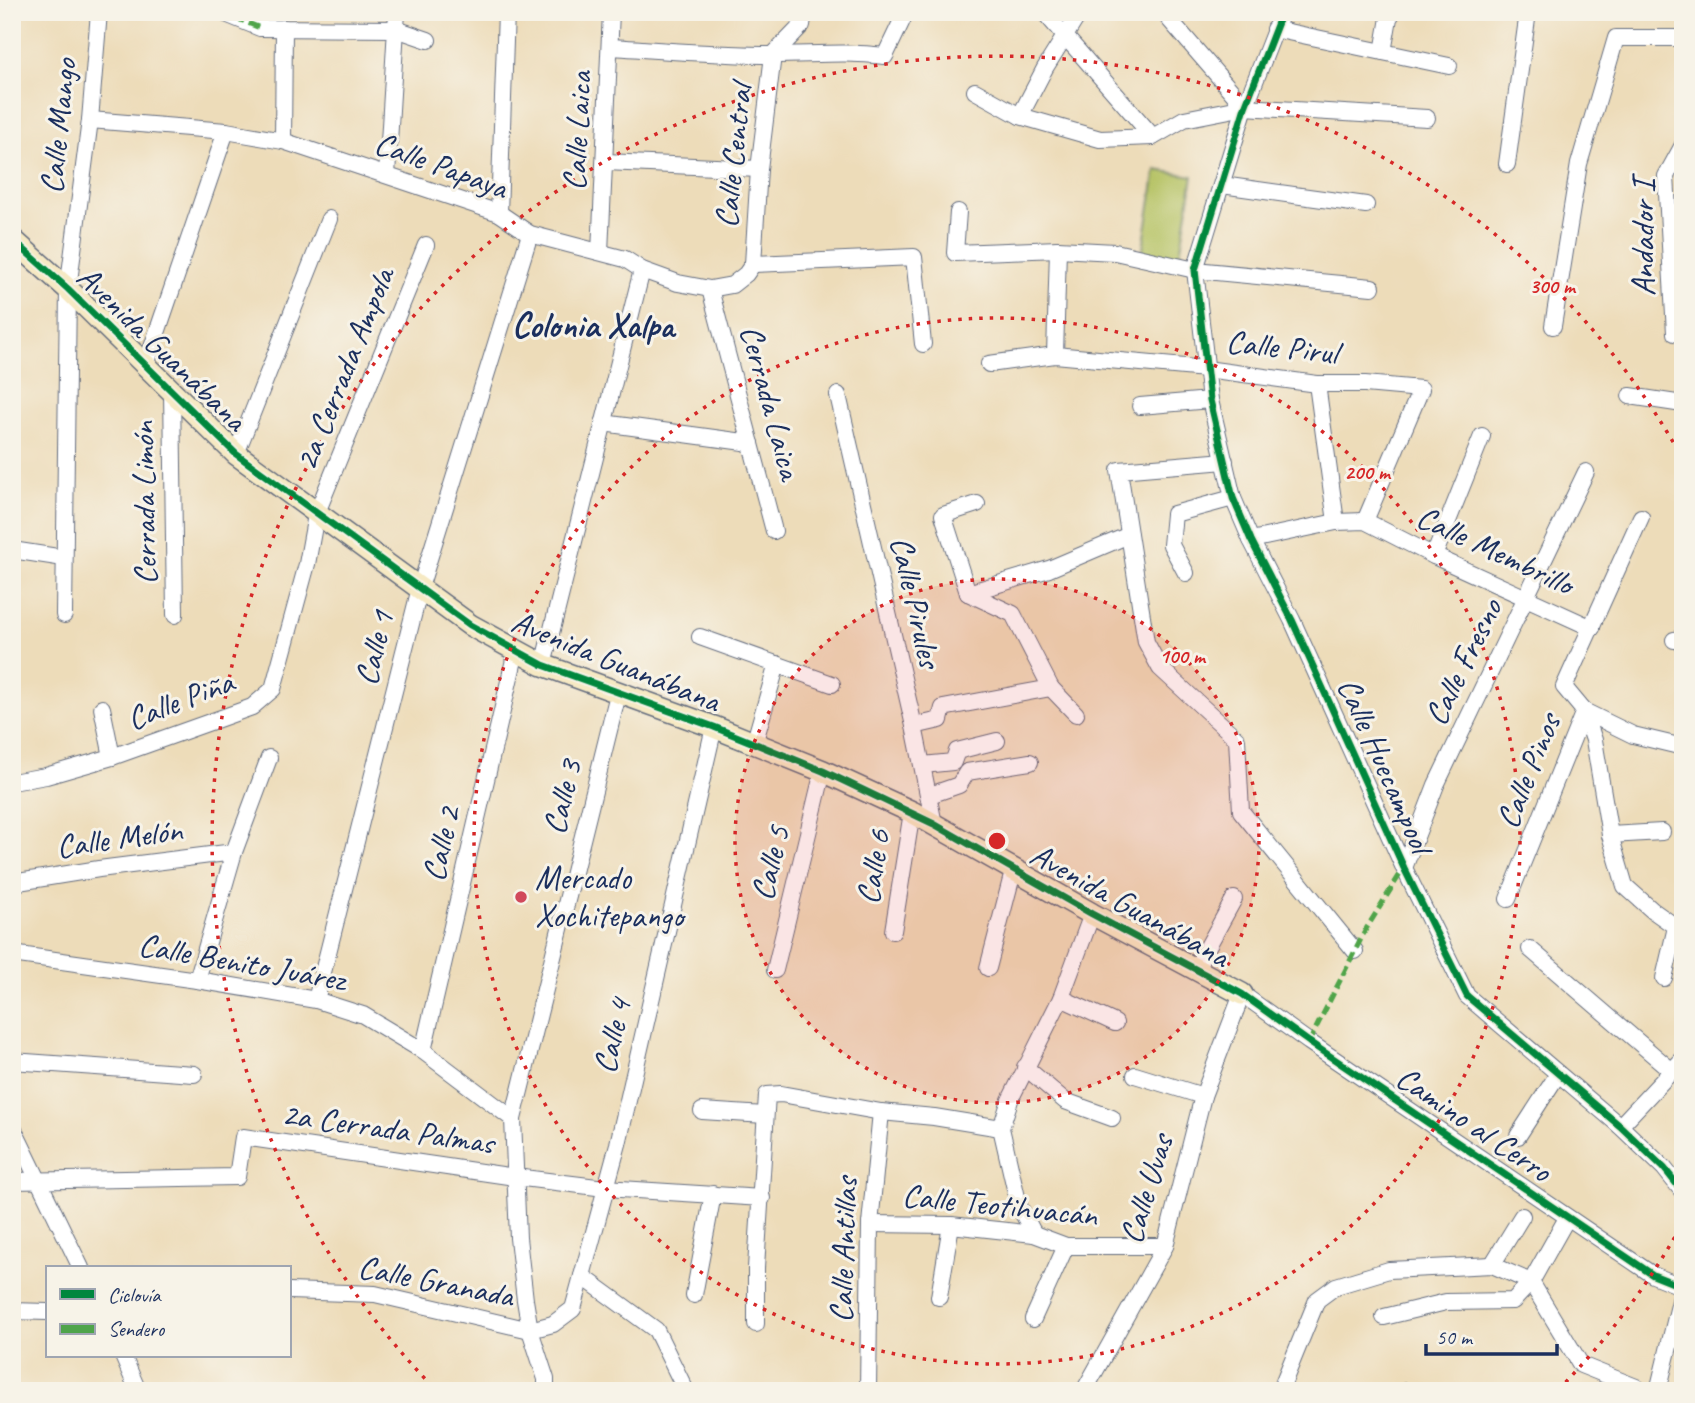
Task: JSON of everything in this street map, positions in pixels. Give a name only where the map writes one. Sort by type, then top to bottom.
[{"type":"street","name":"Calle Mango","points":[[64,615],[68,289],[90,120],[99,12]]},
{"type":"street","points":[[221,12],[260,28],[396,20],[428,40]]},
{"type":"street","points":[[499,213],[506,12]]},
{"type":"street","name":"Calle Laica","points":[[600,253],[611,12]]},
{"type":"street","points":[[773,55],[802,25],[804,12]]},
{"type":"street","points":[[610,47],[773,55],[848,52],[885,56],[906,12]]},
{"type":"street","points":[[1044,12],[1153,137]]},
{"type":"street","points":[[1020,116],[1045,68],[1080,12]]},
{"type":"street","points":[[1163,12],[1245,107]]},
{"type":"street","points":[[1195,270],[1245,107],[1282,12]]},
{"type":"street","points":[[1383,52],[1389,18],[1393,12]]},
{"type":"street","points":[[1507,164],[1528,12]]},
{"type":"street","points":[[387,175],[396,20]]},
{"type":"street","points":[[283,141],[284,28]]},
{"type":"street","points":[[1275,29],[1449,66]]},
{"type":"street","points":[[1553,326],[1579,164],[1616,38],[1683,38]]},
{"type":"street","name":"Calle Central","points":[[753,264],[759,169],[773,55]]},
{"type":"street","points":[[975,91],[1020,116],[1100,139],[1153,137],[1184,119],[1245,107],[1427,118]]},
{"type":"street","name":"Calle Papaya","points":[[90,120],[226,131],[283,141],[499,213],[530,234],[625,259],[642,270],[678,283],[710,289]]},
{"type":"street","points":[[146,365],[226,131]]},
{"type":"street","name":"Andador I","points":[[1679,335],[1666,176],[1683,145]]},
{"type":"street","points":[[606,162],[759,169]]},
{"type":"street","points":[[1222,185],[1366,205]]},
{"type":"street","points":[[958,212],[955,253],[1058,249],[1115,252],[1195,270],[1371,287]]},
{"type":"street","points":[[236,454],[329,219]]},
{"type":"street","name":"Calle 1","points":[[316,1000],[420,588],[530,234]]},
{"type":"street","name":"Avenida Guanábana","points":[[12,239],[68,289],[236,454],[470,625],[543,665],[714,727],[824,771],[912,812],[1092,914],[1242,994]]},
{"type":"street","name":"2a Cerrada Ampola","points":[[316,515],[426,245]]},
{"type":"street","points":[[1055,355],[1058,249]]},
{"type":"street","points":[[710,289],[732,285],[746,274],[753,264],[914,257],[923,344]]},
{"type":"street","points":[[543,665],[642,270]]},
{"type":"street","name":"Calle Huecampool","points":[[1195,270],[1210,401],[1233,498],[1292,620],[1404,869],[1467,996],[1620,1126],[1664,1168],[1683,1192]]},
{"type":"street","name":"Cerrada Laica","points":[[710,289],[774,531]]},
{"type":"street","name":"Calle Pirul","points":[[989,364],[1055,355],[1206,369],[1317,384],[1365,384],[1421,389],[1365,521]]},
{"type":"street","points":[[1317,384],[1336,522]]},
{"type":"street","name":"Cerrada Limón","points":[[172,390],[175,615]]},
{"type":"street","name":"Calle Pirules","points":[[838,395],[930,795],[934,824]]},
{"type":"street","points":[[1630,396],[1683,404]]},
{"type":"street","points":[[1140,406],[1210,401]]},
{"type":"street","points":[[603,423],[751,443]]},
{"type":"street","points":[[1434,556],[1482,436]]},
{"type":"street","points":[[1225,461],[1119,470],[1146,642],[1160,668],[1237,739],[1241,811],[1355,951]]},
{"type":"street","name":"Calle Fresno","points":[[1404,869],[1436,785],[1586,472]]},
{"type":"street","points":[[1186,573],[1171,545],[1174,513],[1233,498]]},
{"type":"street","points":[[977,505],[943,515],[968,593],[1013,614],[1051,688],[1076,713]]},
{"type":"street","name":"Calle Piña","points":[[12,782],[46,776],[112,757],[252,707],[274,689],[307,564],[316,515]]},
{"type":"street","name":"Calle Pinos","points":[[1508,899],[1584,712],[1564,687],[1641,517]]},
{"type":"street","name":"Calle Membrillo","points":[[1251,540],[1336,522],[1365,521],[1434,556],[1592,628]]},
{"type":"street","points":[[968,593],[1049,569],[1129,534]]},
{"type":"street","points":[[12,551],[64,558]]},
{"type":"street","points":[[699,637],[832,684]]},
{"type":"street","name":"Calle 2","points":[[423,1051],[516,652]]},
{"type":"street","points":[[754,744],[777,664]]},
{"type":"street","points":[[914,726],[940,720],[943,708],[1051,688]]},
{"type":"street","name":"Calle 3","points":[[549,1387],[530,1330],[519,1238],[513,1119],[618,694]]},
{"type":"street","points":[[102,708],[112,757]]},
{"type":"street","points":[[1584,712],[1633,735],[1683,747]]},
{"type":"street","points":[[1584,712],[1594,740],[1610,835],[1625,886],[1651,909],[1680,928],[1664,978]]},
{"type":"street","name":"Calle 4","points":[[530,1330],[553,1324],[573,1309],[606,1188],[714,727]]},
{"type":"street","points":[[923,765],[953,762],[957,751],[997,741]]},
{"type":"street","points":[[197,980],[234,852],[269,758]]},
{"type":"street","points":[[930,795],[959,785],[967,772],[1030,762]]},
{"type":"street","name":"Calle 5","points":[[775,970],[824,771]]},
{"type":"street","name":"Calle 6","points":[[893,931],[912,812]]},
{"type":"street","points":[[1610,835],[1662,832]]},
{"type":"street","name":"Calle Melón","points":[[12,883],[234,852]]},
{"type":"street","points":[[988,968],[1014,869]]},
{"type":"street","points":[[1196,968],[1234,900]]},
{"type":"street","points":[[1034,1234],[1019,1206],[1000,1128],[1025,1067],[1061,998],[1092,914]]},
{"type":"street","points":[[1530,949],[1677,1065],[1620,1126]]},
{"type":"street","name":"Calle Benito Juárez","points":[[12,954],[316,1000],[363,1015],[423,1051],[513,1119]]},
{"type":"street","name":"Calle Uvas","points":[[1084,1391],[1166,1247],[1203,1096],[1242,994]]},
{"type":"street","name":"Camino al Cerro","points":[[1242,994],[1567,1218],[1653,1275],[1683,1288]]},
{"type":"street","points":[[1061,998],[1115,1023]]},
{"type":"street","points":[[12,1061],[194,1074]]},
{"type":"street","points":[[1025,1067],[1065,1101],[1112,1118]]},
{"type":"street","points":[[1518,1136],[1558,1074]]},
{"type":"street","points":[[1135,1075],[1203,1096]]},
{"type":"street","points":[[756,1324],[756,1268],[767,1096],[780,1094],[881,1112],[934,1117],[1000,1128]]},
{"type":"street","points":[[702,1111],[765,1115]]},
{"type":"street","name":"Calle Antillas","points":[[868,1391],[870,1224],[881,1112]]},
{"type":"street","points":[[12,1126],[80,1266]]},
{"type":"street","name":"2a Cerrada Palmas","points":[[40,1179],[237,1177],[243,1137],[606,1188],[762,1198]]},
{"type":"street","points":[[12,1181],[40,1179]]},
{"type":"street","points":[[694,1295],[713,1194]]},
{"type":"street","points":[[1492,1265],[1522,1216]]},
{"type":"street","points":[[1384,1317],[1446,1302],[1513,1301],[1531,1282],[1567,1218]]},
{"type":"street","name":"Calle Teotihuacán","points":[[870,1224],[951,1225],[1034,1234],[1066,1245],[1166,1247]]},
{"type":"street","points":[[939,1297],[951,1225]]},
{"type":"street","points":[[1032,1319],[1066,1245]]},
{"type":"street","points":[[1280,1391],[1317,1300],[1336,1286],[1389,1270],[1492,1265],[1531,1282],[1581,1365],[1640,1391]]},
{"type":"street","points":[[582,1276],[656,1330],[686,1391]]},
{"type":"street","points":[[1658,1391],[1683,1288]]},
{"type":"street","name":"Calle Granada","points":[[290,1290],[375,1294],[530,1330]]},
{"type":"street","points":[[12,1311],[46,1312]]},
{"type":"street","points":[[123,1358],[138,1391]]},
{"type":"street","points":[[1406,1391],[1413,1391]]},
{"type":"green space","points":[[1156,170],[1193,176],[1179,260],[1142,254]]},
{"type":"marked path","points":[[221,12],[260,28]]},
{"type":"marked path","points":[[1309,1042],[1366,929],[1404,868]]},
{"type":"cycle path","points":[[1282,12],[1245,107],[1195,270],[1210,400],[1233,498],[1292,620],[1404,868],[1467,996],[1620,1126],[1664,1168],[1683,1192]]},
{"type":"cycle path","points":[[12,239],[68,289],[236,454],[470,625],[543,665],[714,727],[823,771],[934,824],[1092,914],[1242,994],[1653,1275],[1683,1287]]},
{"type":"place","name":"Mercado Xochitepango","points":[[521,897]]},
{"type":"district","name":"Colonia Xalpa","points":[[593,325]]}]
